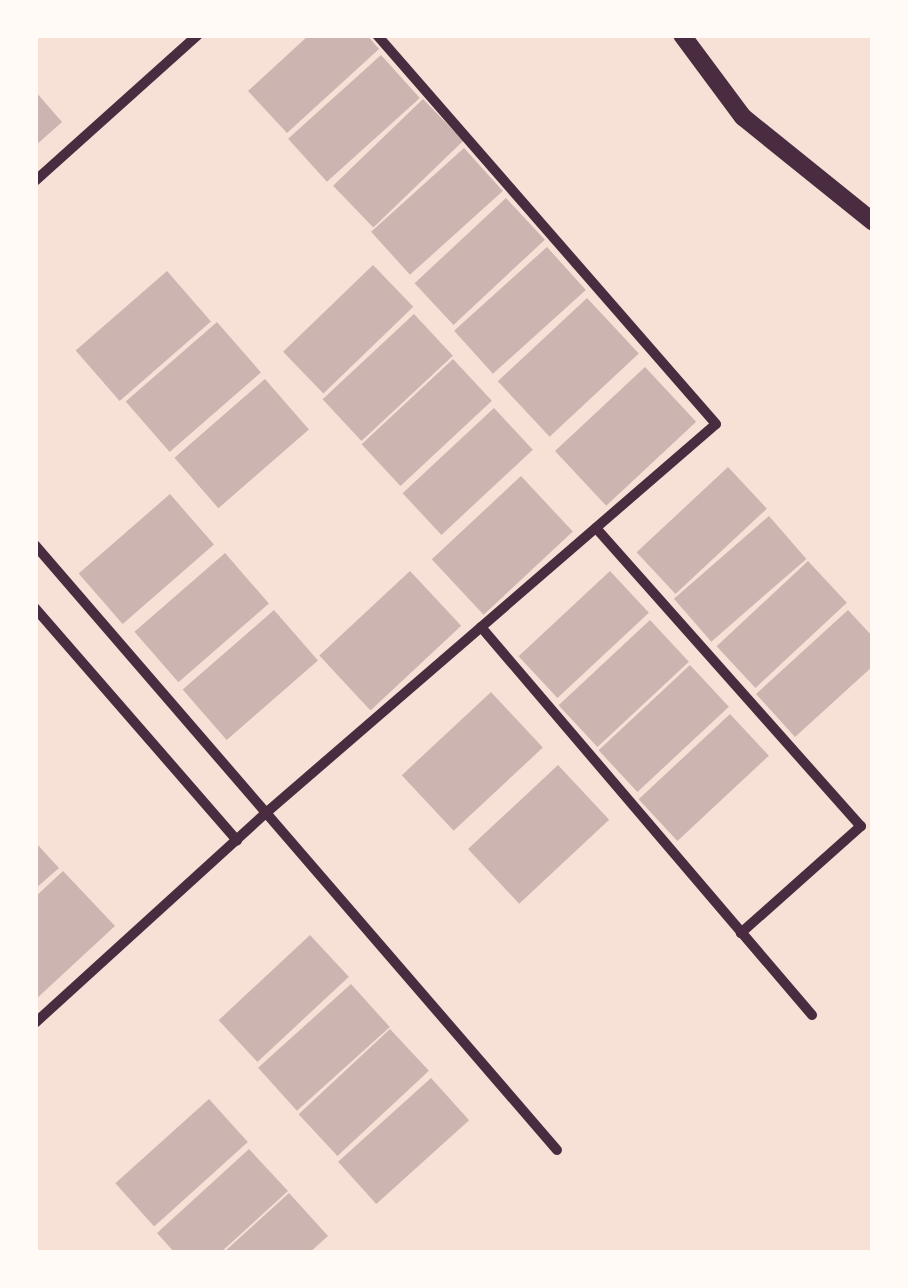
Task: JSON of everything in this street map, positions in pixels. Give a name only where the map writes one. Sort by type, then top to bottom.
[{"type":"street","points":[[35,181],[198,35]]},
{"type":"street","points":[[35,1024],[268,812],[716,424],[377,35]]},
{"type":"street","points":[[682,35],[744,117],[873,222]]},
{"type":"street","points":[[596,528],[861,826],[741,933]]},
{"type":"street","points":[[35,545],[557,1150]]},
{"type":"street","points":[[35,608],[237,840]]},
{"type":"street","points":[[480,627],[812,1015]]},
{"type":"building","points":[[309,35],[367,35],[379,49],[287,133],[248,91]]},
{"type":"building","points":[[381,55],[420,98],[327,182],[288,139]]},
{"type":"building","points":[[35,91],[62,122],[35,146]]},
{"type":"building","points":[[423,99],[463,141],[373,228],[333,186]]},
{"type":"building","points":[[464,148],[503,191],[410,275],[371,232]]},
{"type":"building","points":[[506,198],[545,240],[453,325],[415,283]]},
{"type":"building","points":[[547,247],[586,290],[493,374],[454,331]]},
{"type":"building","points":[[373,265],[413,307],[323,394],[283,352]]},
{"type":"building","points":[[167,271],[211,322],[120,401],[76,350]]},
{"type":"building","points":[[587,298],[639,354],[550,437],[498,381]]},
{"type":"building","points":[[414,314],[453,356],[361,441],[323,399]]},
{"type":"building","points":[[217,322],[261,373],[170,452],[126,401]]},
{"type":"building","points":[[453,359],[492,401],[400,486],[362,444]]},
{"type":"building","points":[[645,367],[696,422],[606,506],[555,451]]},
{"type":"building","points":[[265,379],[309,430],[218,508],[174,458]]},
{"type":"building","points":[[494,408],[533,450],[441,535],[403,493]]},
{"type":"building","points":[[728,467],[767,509],[675,594],[637,552]]},
{"type":"building","points":[[521,476],[573,532],[484,615],[432,559]]},
{"type":"building","points":[[170,494],[214,545],[123,624],[79,573]]},
{"type":"building","points":[[769,516],[806,559],[711,642],[674,599]]},
{"type":"building","points":[[225,553],[269,604],[178,682],[134,632]]},
{"type":"building","points":[[808,561],[847,603],[755,688],[717,646]]},
{"type":"building","points":[[410,571],[461,626],[370,710],[319,656]]},
{"type":"building","points":[[610,571],[649,613],[557,698],[519,656]]},
{"type":"building","points":[[274,610],[318,661],[227,740],[183,689]]},
{"type":"building","points":[[848,610],[873,637],[873,666],[795,737],[756,694]]},
{"type":"building","points":[[650,620],[689,662],[597,747],[559,705]]},
{"type":"building","points":[[690,665],[729,707],[637,792],[599,750]]},
{"type":"building","points":[[491,692],[543,748],[454,831],[402,775]]},
{"type":"building","points":[[730,714],[769,756],[677,841],[639,799]]},
{"type":"building","points":[[558,765],[609,820],[519,904],[468,849]]},
{"type":"building","points":[[35,842],[59,868],[35,889]]},
{"type":"building","points":[[63,871],[115,926],[35,1000],[35,897]]},
{"type":"building","points":[[310,935],[349,977],[257,1062],[219,1020]]},
{"type":"building","points":[[351,984],[390,1027],[297,1111],[258,1068]]},
{"type":"building","points":[[390,1029],[429,1071],[337,1156],[299,1114]]},
{"type":"building","points":[[431,1078],[469,1120],[376,1204],[338,1162]]},
{"type":"building","points":[[209,1099],[248,1142],[154,1226],[115,1183]]},
{"type":"building","points":[[249,1149],[288,1191],[220,1253],[175,1253],[157,1233]]},
{"type":"building","points":[[289,1193],[328,1236],[309,1253],[223,1253]]}]
